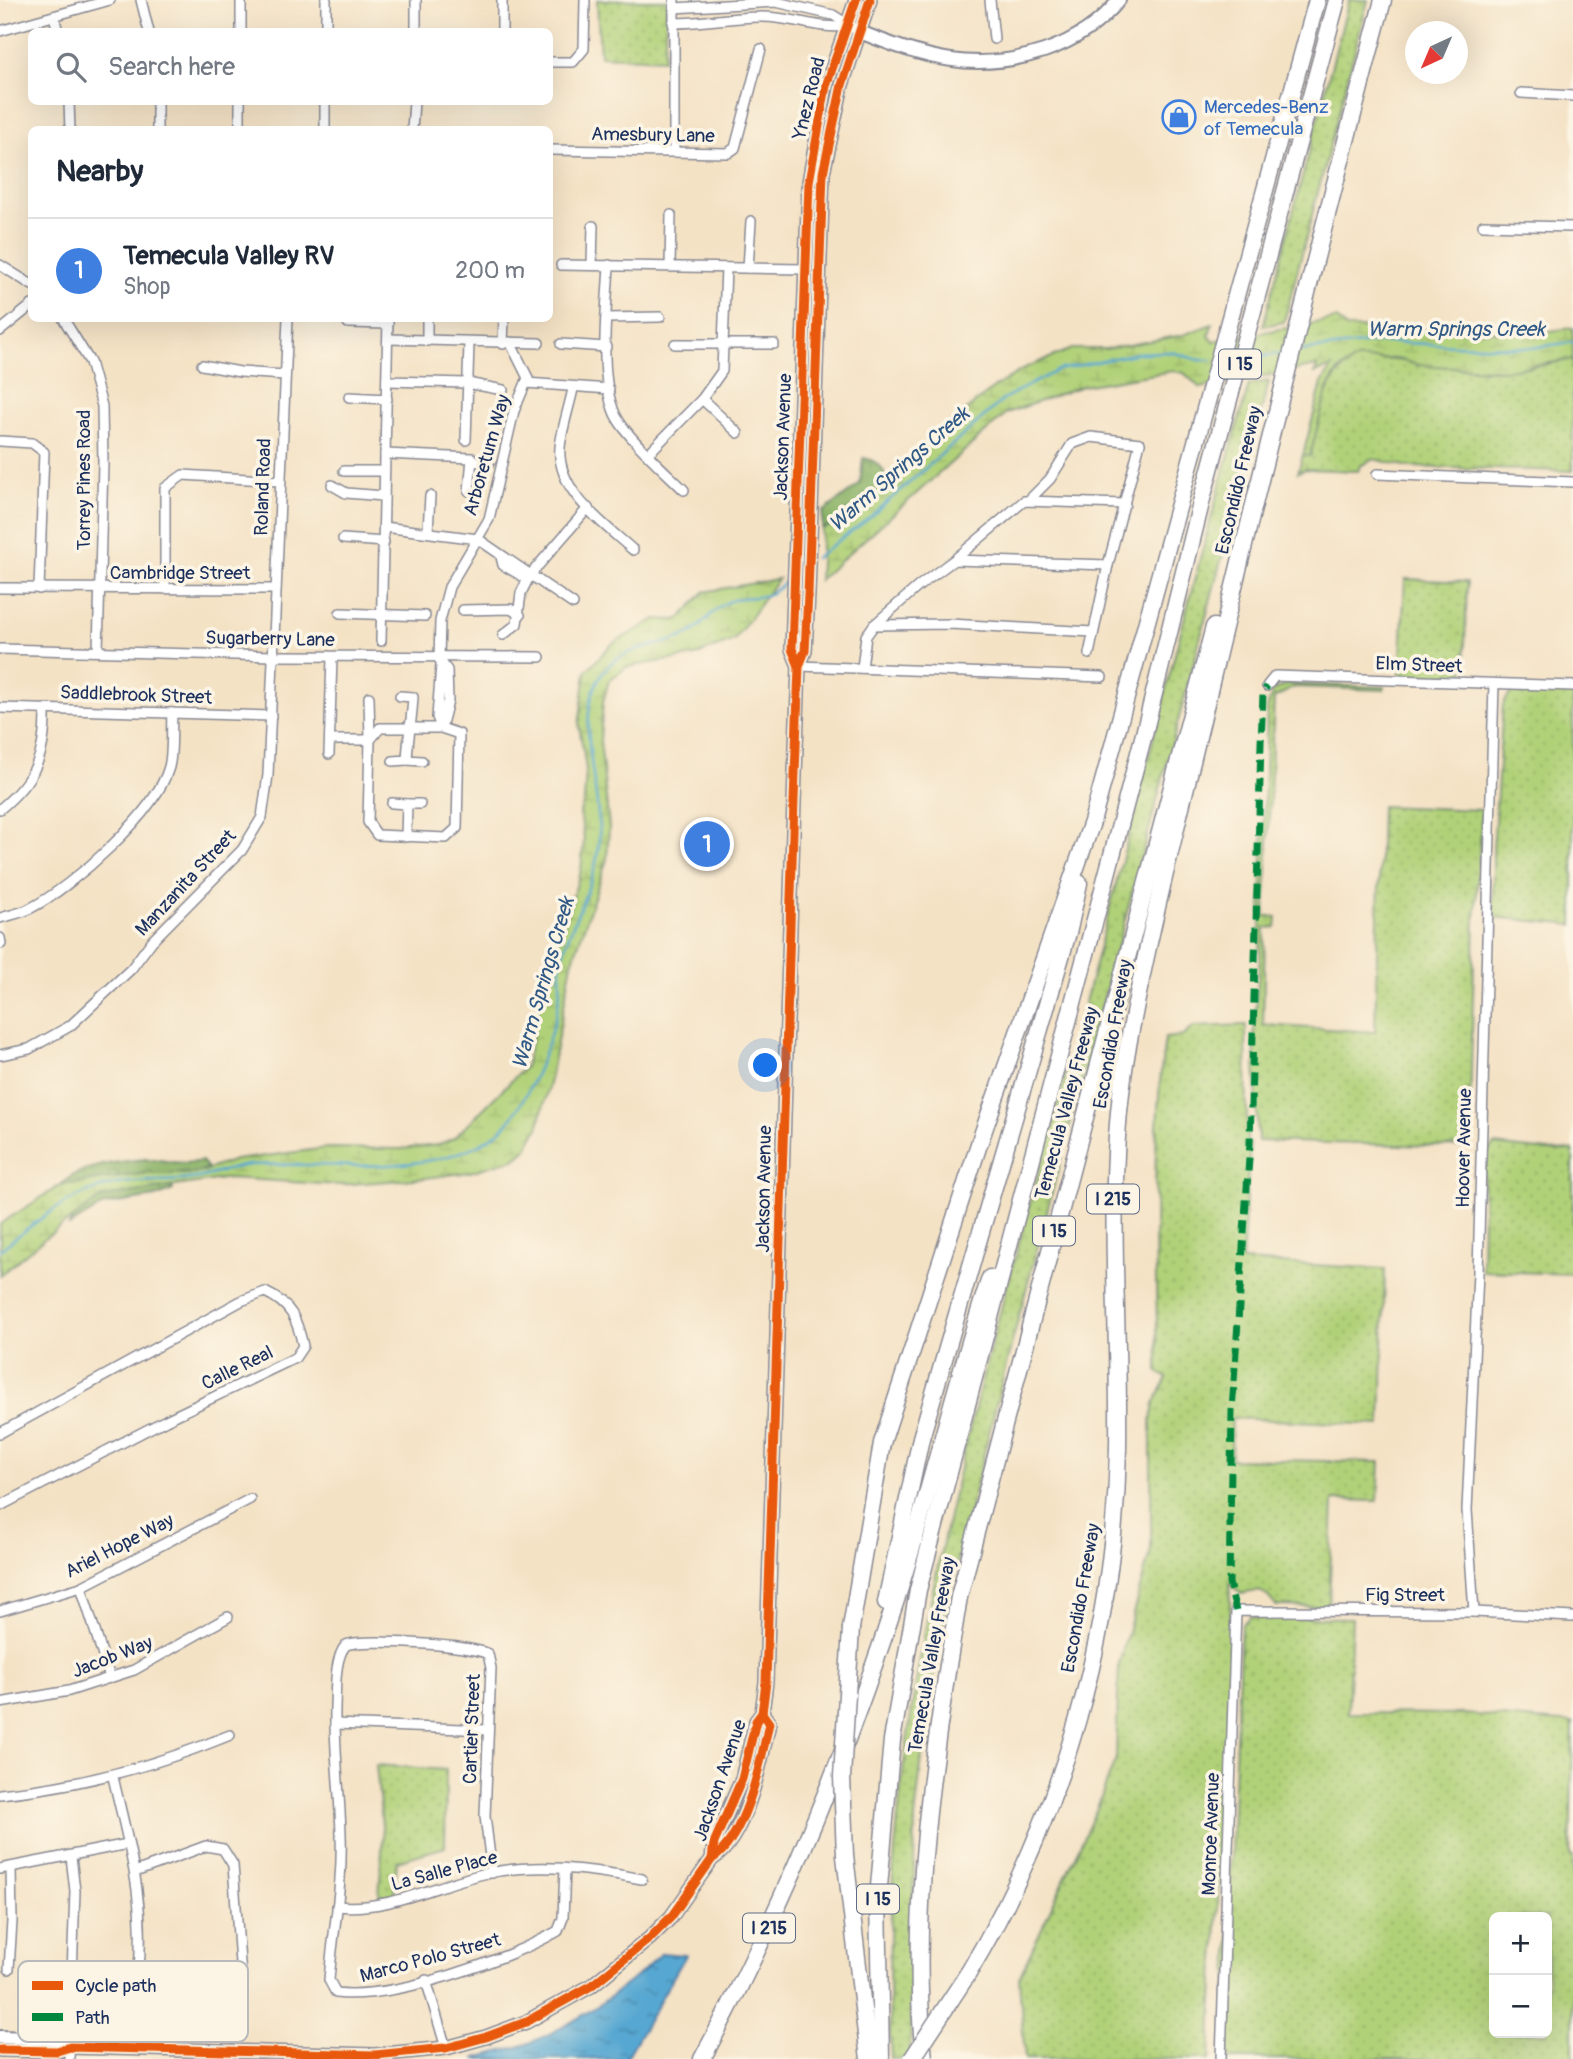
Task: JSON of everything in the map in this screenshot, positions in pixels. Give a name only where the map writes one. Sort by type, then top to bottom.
[{"type":"highway","points":[[877,1656],[893,1563],[921,1438],[1069,929],[1092,822],[1317,0]]},
{"type":"highway","name":"Escondido Freeway","points":[[1035,1146],[1224,422],[1338,0]]},
{"type":"highway","name":"Escondido Freeway","points":[[912,2059],[969,1972],[1005,1910],[1036,1842],[1074,1730],[1104,1607],[1115,1517],[1118,1456],[1114,1170],[1127,1054],[1147,956],[1274,416],[1383,0]]},
{"type":"highway","name":"Temecula Valley Freeway","points":[[924,2059],[919,2011],[920,1892],[934,1748],[959,1597],[1185,729],[1274,416]]},
{"type":"highway","points":[[869,2059],[845,1856],[842,1777],[851,1629],[882,1443],[980,1141],[1092,822]]},
{"type":"highway","points":[[877,1656],[980,1308],[1035,1146]]},
{"type":"highway","name":"Temecula Valley Freeway","points":[[881,2059],[878,1898],[892,1740],[918,1590],[1035,1146]]},
{"type":"highway","name":"I 215","points":[[702,2059],[747,1975],[794,1873],[828,1794],[877,1656]]},
{"type":"main road","name":"Ynez Road","points":[[814,208],[822,107],[856,0]]},
{"type":"main road","name":"Ynez Road","points":[[814,208],[833,120],[870,0]]},
{"type":"main road","points":[[860,32],[938,58],[979,64],[1004,62],[1069,41],[1092,27],[1119,0]]},
{"type":"main road","name":"Jackson Avenue","points":[[809,338],[805,269],[814,208]]},
{"type":"main road","name":"Jackson Avenue","points":[[712,1859],[714,1843],[732,1807],[756,1721],[762,1713],[766,1670],[799,666],[792,649],[801,592],[814,208]]},
{"type":"main road","name":"Jackson Avenue","points":[[0,2050],[375,2055],[446,2048],[526,2022],[574,1997],[626,1961],[671,1917],[712,1859],[724,1852],[753,1788],[762,1756],[769,1723],[762,1713]]},
{"type":"main road","points":[[733,1834],[733,1821],[753,1765],[749,1752]]},
{"type":"main road","name":"Jackson Avenue","points":[[0,2037],[18,2038]]},
{"type":"street","points":[[0,31],[110,0]]},
{"type":"street","points":[[141,0],[148,28]]},
{"type":"street","points":[[241,0],[241,28]]},
{"type":"street","points":[[326,0],[326,28]]},
{"type":"street","points":[[416,0],[416,28]]},
{"type":"street","points":[[502,0],[502,28]]},
{"type":"street","points":[[553,62],[573,62],[584,49],[585,0]]},
{"type":"street","points":[[990,0],[994,39]]},
{"type":"street","points":[[674,151],[674,4],[776,2],[833,15],[846,26],[860,32]]},
{"type":"street","points":[[54,16],[57,28]]},
{"type":"street","points":[[673,23],[759,16],[791,18],[830,28],[846,26]]},
{"type":"street","name":"Amesbury Lane","points":[[553,150],[674,151],[719,155],[735,148],[761,49]]},
{"type":"street","points":[[1521,93],[1573,96]]},
{"type":"street","points":[[69,105],[70,126]]},
{"type":"street","points":[[157,105],[157,126]]},
{"type":"street","points":[[240,105],[240,126]]},
{"type":"street","points":[[325,105],[325,126]]},
{"type":"street","points":[[412,126],[414,105]]},
{"type":"street","points":[[670,267],[671,215]]},
{"type":"street","points":[[748,268],[751,221]]},
{"type":"street","points":[[1483,225],[1573,227]]},
{"type":"street","points":[[592,265],[593,226]]},
{"type":"street","points":[[0,265],[28,282]]},
{"type":"street","points":[[561,265],[805,269]]},
{"type":"street","points":[[609,265],[606,348],[609,389],[616,416],[648,454],[684,489]]},
{"type":"street","points":[[648,454],[702,399],[722,371],[726,268]]},
{"type":"street","points":[[0,331],[28,308]]},
{"type":"street","points":[[607,318],[660,317]]},
{"type":"street","name":"Torrey Pines Road","points":[[65,322],[90,362],[102,406],[98,651]]},
{"type":"street","name":"Roland Road","points":[[273,656],[288,322]]},
{"type":"street","points":[[348,323],[368,322]]},
{"type":"street","points":[[381,641],[388,322]]},
{"type":"street","points":[[427,322],[427,341]]},
{"type":"street","points":[[504,322],[507,343],[527,380],[572,393],[609,389]]},
{"type":"street","points":[[388,339],[539,343]]},
{"type":"street","points":[[466,440],[470,343]]},
{"type":"street","points":[[561,344],[606,348]]},
{"type":"street","points":[[675,344],[774,344]]},
{"type":"street","points":[[202,365],[240,372],[285,375]]},
{"type":"street","name":"Arboretum Way","points":[[441,728],[437,717],[440,621],[449,587],[489,519],[513,411],[527,380]]},
{"type":"street","points":[[387,381],[467,383],[503,390]]},
{"type":"street","points":[[572,393],[560,449],[562,471],[588,508],[632,550]]},
{"type":"street","points":[[349,397],[387,399]]},
{"type":"street","points":[[702,399],[738,433]]},
{"type":"street","points":[[862,668],[866,636],[874,625],[920,584],[1029,500],[1050,479],[1072,444],[1091,437],[1140,443],[1108,565],[1089,654]]},
{"type":"street","points":[[0,441],[32,443],[44,452],[38,589]]},
{"type":"street","points":[[386,454],[472,458],[472,461],[489,463]]},
{"type":"street","points":[[470,491],[472,461]]},
{"type":"street","points":[[344,471],[384,471]]},
{"type":"street","points":[[1377,474],[1573,482]]},
{"type":"street","points":[[165,589],[164,488],[183,475],[279,481]]},
{"type":"street","points":[[331,485],[346,493],[384,496]]},
{"type":"street","points":[[428,531],[430,496]]},
{"type":"street","points":[[1029,500],[1125,504]]},
{"type":"street","points":[[503,635],[517,624],[522,593],[529,578],[588,508]]},
{"type":"street","points":[[384,527],[478,538],[529,578],[573,604]]},
{"type":"street","points":[[343,539],[383,542]]},
{"type":"street","points":[[954,560],[1108,565]]},
{"type":"street","name":"Cambridge Street","points":[[0,587],[276,589]]},
{"type":"street","points":[[463,610],[511,609],[520,615]]},
{"type":"street","points":[[340,613],[425,616]]},
{"type":"street","points":[[874,625],[950,624],[1093,632]]},
{"type":"street","name":"Sugarberry Lane","points":[[0,649],[440,662],[540,657]]},
{"type":"street","name":"Manzanita Street","points":[[0,1055],[29,1049],[70,1026],[131,969],[152,941],[242,850],[262,817],[268,775],[273,656]]},
{"type":"street","points":[[329,754],[332,657]]},
{"type":"street","points":[[799,666],[1102,677]]},
{"type":"street","name":"Elm Street","points":[[1267,686],[1275,676],[1573,686]]},
{"type":"street","name":"Hoover Avenue","points":[[1474,1612],[1467,1510],[1478,1273],[1494,684]]},
{"type":"street","points":[[400,696],[413,697],[407,760]]},
{"type":"street","points":[[369,697],[368,822],[377,835],[446,838],[457,828],[459,734],[441,728],[380,728],[370,740]]},
{"type":"street","name":"Saddlebrook Street","points":[[0,708],[271,716]]},
{"type":"street","points":[[0,809],[21,792],[40,762],[46,732],[45,709]]},
{"type":"street","points":[[0,918],[29,909],[61,889],[134,824],[156,796],[169,766],[172,713]]},
{"type":"street","points":[[330,740],[370,740]]},
{"type":"street","points":[[394,761],[422,761]]},
{"type":"street","points":[[392,803],[420,804]]},
{"type":"street","points":[[406,837],[407,804]]},
{"type":"street","name":"Calle Real","points":[[0,1433],[253,1296],[265,1292],[282,1300],[298,1321],[303,1346],[295,1358],[166,1420],[0,1506]]},
{"type":"street","name":"Ariel Hope Way","points":[[0,1611],[81,1587],[250,1499]]},
{"type":"street","points":[[81,1587],[110,1678]]},
{"type":"street","name":"Fig Street","points":[[1236,1611],[1474,1612],[1573,1617]]},
{"type":"street","name":"Monroe Avenue","points":[[1222,2059],[1236,1611]]},
{"type":"street","name":"Jacob Way","points":[[0,1703],[69,1691],[110,1678],[145,1664],[228,1617]]},
{"type":"street","name":"Cartier Street","points":[[341,1651],[353,1643],[478,1648],[488,1654],[491,1668],[485,1816],[492,1873]]},
{"type":"street","name":"Marco Polo Street","points":[[341,1651],[335,1724],[341,1835],[329,1980],[336,1993],[354,1995],[377,1992],[426,1980],[495,1959],[558,1931],[563,1918],[565,1869]]},
{"type":"street","points":[[335,1724],[488,1730]]},
{"type":"street","points":[[0,1794],[60,1788],[113,1777],[230,1735]]},
{"type":"street","points":[[113,1777],[135,1872],[143,1937],[140,1961]]},
{"type":"street","points":[[0,1869],[11,1869],[128,1844]]},
{"type":"street","points":[[135,1872],[206,1846],[223,1849],[233,1865],[240,1961]]},
{"type":"street","points":[[71,1857],[75,1891],[73,1961]]},
{"type":"street","name":"La Salle Place","points":[[337,1906],[371,1908],[492,1873],[530,1867],[601,1871],[642,1879]]},
{"type":"street","points":[[9,1969],[11,1869]]},
{"type":"street","points":[[426,1980],[446,2048]]},
{"type":"green space","points":[[597,0],[667,0],[664,59],[600,56]]},
{"type":"green space","points":[[1349,0],[1368,0],[1284,322],[1263,326]]},
{"type":"green space","points":[[1337,319],[1346,328],[1541,332],[1573,328],[1573,359],[1508,370],[1418,365],[1397,359],[1357,359],[1339,370],[1328,387],[1310,456],[1303,455],[1322,383],[1332,367],[1315,373],[1317,366],[1200,388],[1184,373],[1173,371],[1082,386],[1007,413],[819,580],[822,529],[836,524],[854,512],[932,438],[996,386],[1027,367],[1072,349],[1106,349],[1183,335],[1212,324],[1209,336],[1214,341]]},
{"type":"green space","points":[[1357,359],[1487,370],[1530,367],[1573,359],[1573,471],[1409,467],[1373,459],[1360,466],[1358,471],[1305,469],[1298,472],[1303,455],[1310,456],[1319,415],[1329,388],[1345,367]]},
{"type":"green space","points":[[1269,381],[1007,1361],[948,1599],[929,1696],[915,1818],[910,2058],[891,2059],[890,1927],[900,1796],[919,1667],[944,1538],[1008,1282],[1226,465],[1249,385]]},
{"type":"green space","points":[[863,458],[879,465],[884,472],[885,481],[857,510],[822,529],[823,512],[860,484]]},
{"type":"green space","points":[[778,579],[734,640],[695,656],[627,667],[609,680],[603,702],[600,740],[609,827],[607,859],[572,963],[538,1128],[526,1149],[514,1159],[470,1172],[426,1178],[338,1185],[229,1178],[102,1197],[0,1275],[0,1224],[61,1185],[144,1174],[194,1174],[235,1160],[327,1148],[400,1149],[438,1145],[454,1138],[525,1067],[546,978],[581,871],[584,839],[580,812],[584,801],[586,769],[579,725],[586,671],[612,644],[656,619],[676,620],[682,617],[704,592]]},
{"type":"green space","points":[[1405,579],[1467,582],[1464,676],[1400,675]]},
{"type":"green space","points":[[1288,684],[1385,687],[1384,690],[1294,687],[1274,698],[1265,916],[1277,917],[1276,927],[1265,928],[1263,1025],[1375,1032],[1381,806],[1482,810],[1475,920],[1469,1147],[1258,1141],[1254,1032],[1260,957],[1267,708],[1273,690]]},
{"type":"green space","points":[[1512,691],[1573,693],[1573,925],[1493,917],[1493,851],[1503,704]]},
{"type":"green space","points":[[1246,1025],[1247,1142],[1250,1143],[1242,1261],[1385,1269],[1381,1425],[1232,1418],[1231,1459],[1380,1462],[1378,1501],[1333,1500],[1329,1607],[1276,1606],[1261,1592],[1241,1594],[1229,1583],[1232,1639],[1210,2059],[1025,2059],[1019,1978],[1097,1808],[1116,1758],[1119,1664],[1151,1549],[1151,1421],[1154,1404],[1167,1378],[1158,1372],[1155,1205],[1157,1121],[1165,1038],[1183,1036],[1193,1027]]},
{"type":"green space","points":[[1494,1145],[1548,1151],[1573,1150],[1573,1274],[1482,1271],[1484,1155]]},
{"type":"green space","points":[[145,1159],[180,1163],[202,1161],[208,1168],[194,1174],[144,1174],[61,1185],[68,1178],[88,1169]]},
{"type":"green space","points":[[172,1185],[173,1190],[156,1197],[104,1205],[69,1226],[75,1215],[99,1199],[113,1194]]},
{"type":"green space","points":[[1250,1617],[1352,1618],[1348,1713],[1464,1714],[1573,1723],[1570,1856],[1573,1857],[1573,2059],[1227,2059],[1231,1854],[1241,1625]]},
{"type":"green space","points":[[376,1765],[446,1770],[445,1847],[397,1861],[394,1894],[379,1897],[383,1836]]},
{"type":"water","points":[[662,1953],[686,1955],[626,2059],[474,2059],[525,2045],[550,2034],[617,1991]]},
{"type":"waterway","name":"Warm Springs Creek","points":[[1299,351],[1379,342],[1531,348],[1573,342]]},
{"type":"waterway","name":"Warm Springs Creek","points":[[815,558],[868,519],[1005,398],[1058,370],[1138,353],[1171,352],[1199,360],[1212,360]]},
{"type":"waterway","name":"Warm Springs Creek","points":[[1247,359],[1285,353]]},
{"type":"waterway","name":"Warm Springs Creek","points":[[0,1250],[57,1208],[72,1199],[105,1187],[131,1182],[198,1178],[250,1165],[378,1166],[411,1163],[442,1158],[471,1148],[497,1133],[508,1122],[530,1087],[547,1045],[558,1005],[560,964],[597,857],[599,822],[588,720],[597,682],[605,670],[625,654],[687,635],[724,604],[771,593],[790,577]]},
{"type":"marked path","points":[[1236,1611],[1229,1583],[1232,1411],[1250,1143],[1261,743],[1263,694],[1267,686]]},
{"type":"cycle path","points":[[799,666],[792,649],[809,182],[826,86],[856,0]]},
{"type":"cycle path","points":[[0,2050],[57,2051],[70,2047],[375,2055],[446,2048],[526,2022],[591,1986],[650,1938],[671,1917],[712,1859],[714,1843],[742,1779],[756,1721],[762,1713],[766,1682],[799,666],[805,651],[808,594],[823,173],[842,85],[870,0]]},
{"type":"cycle path","points":[[712,1859],[724,1849],[734,1834],[750,1797],[769,1723],[762,1713]]},
{"type":"place","name":"Mercedes-Benz of Temecula","points":[[1179,117]]},
{"type":"place","name":"Temecula Valley RV","points":[[707,844]]}]
